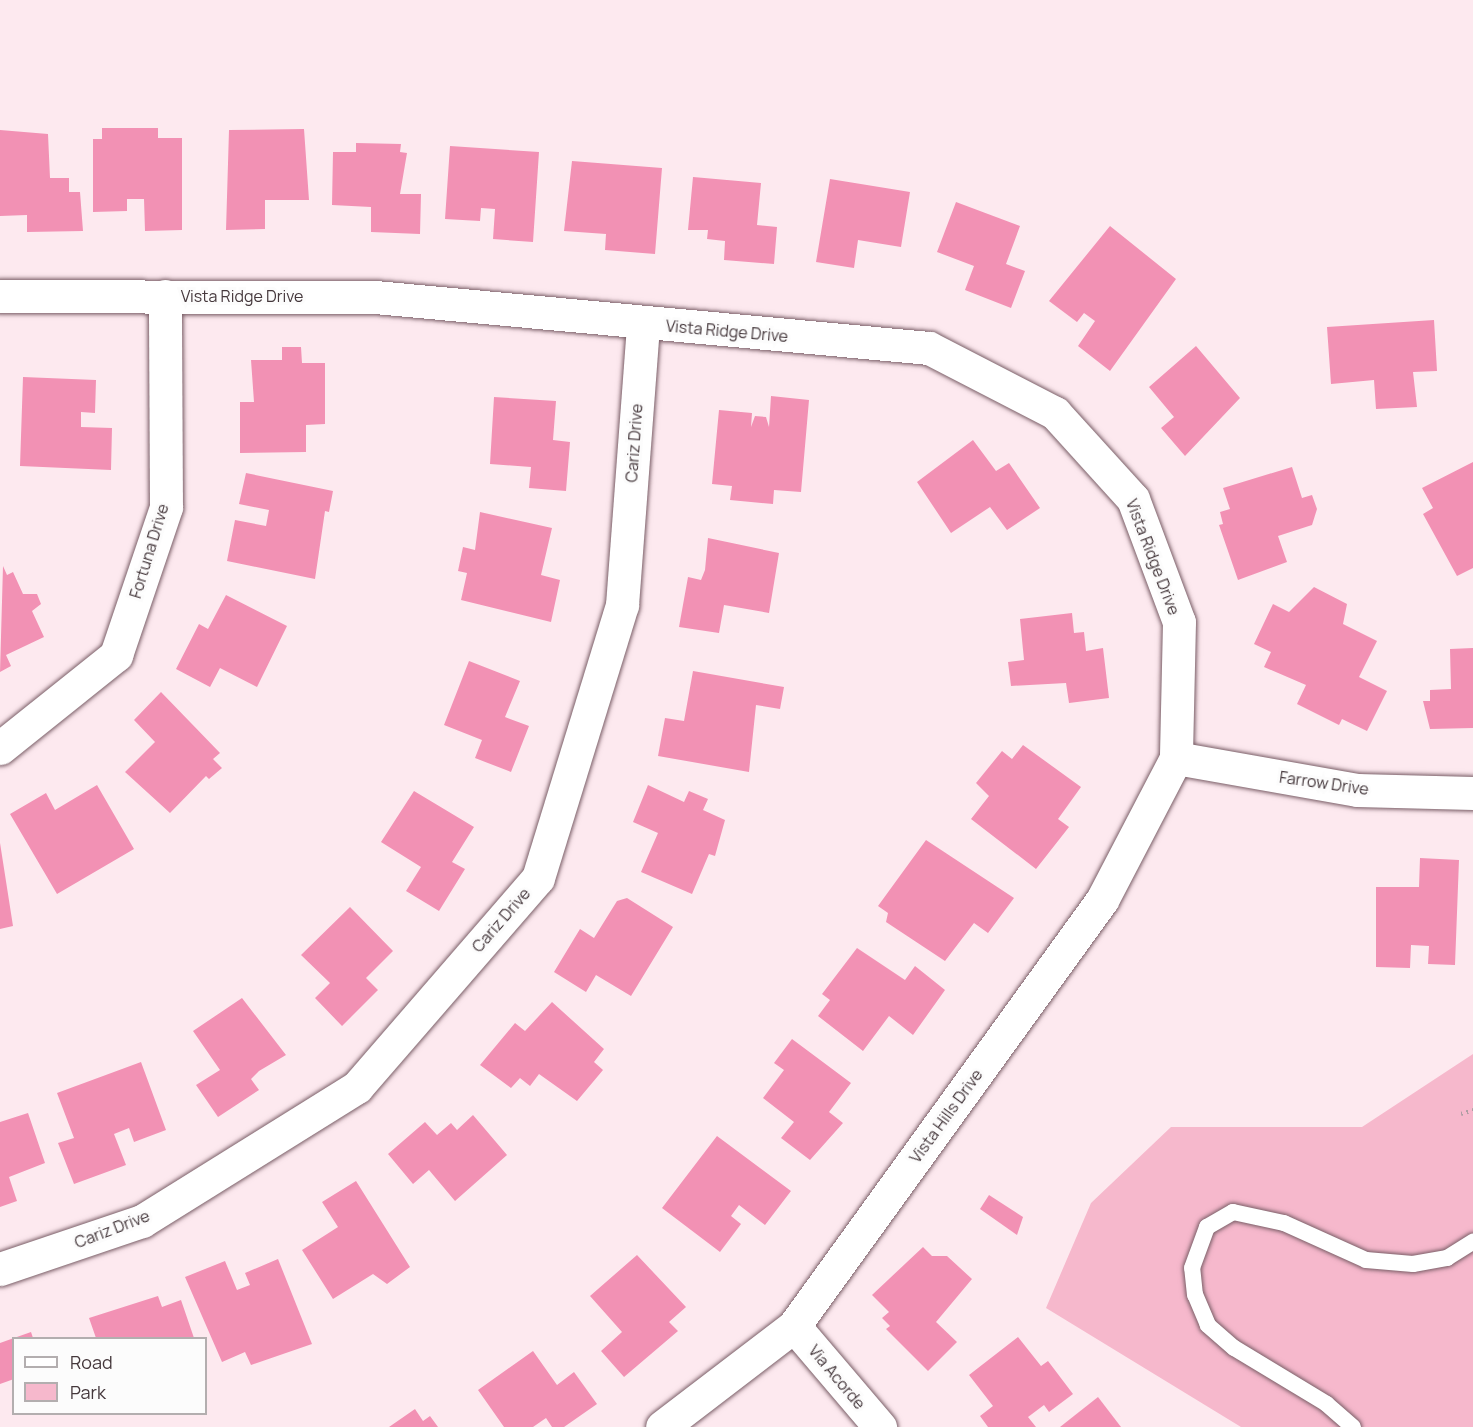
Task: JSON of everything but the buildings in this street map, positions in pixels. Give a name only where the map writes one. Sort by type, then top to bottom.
[{"type":"street","name":"Vista Ridge Drive","points":[[0,296],[375,297],[643,324],[929,348],[1054,413],[1133,499],[1179,622],[1176,758]]},
{"type":"street","name":"Fortuna Drive","points":[[0,748],[116,655],[166,507],[165,296]]},
{"type":"street","name":"Cariz Drive","points":[[0,1269],[142,1221],[357,1087],[538,878],[622,604],[643,324]]},
{"type":"street","name":"Farrow Drive","points":[[1176,758],[1357,790],[1473,793]]},
{"type":"street","name":"Vista Hills Drive","points":[[662,1427],[794,1326],[1102,900],[1176,758]]},
{"type":"street","name":"Via Acorde","points":[[794,1326],[880,1427]]},
{"type":"lane","points":[[1353,1427],[1327,1404],[1234,1348],[1208,1325],[1195,1295],[1192,1268],[1207,1227],[1233,1212],[1284,1223],[1366,1260],[1413,1264],[1447,1258],[1473,1242]]},
{"type":"path","points":[[1461,1114],[1473,1110]]},
{"type":"green space","points":[[1473,1054],[1473,1427],[1241,1427],[1046,1308],[1091,1203],[1171,1127],[1362,1127]]}]
